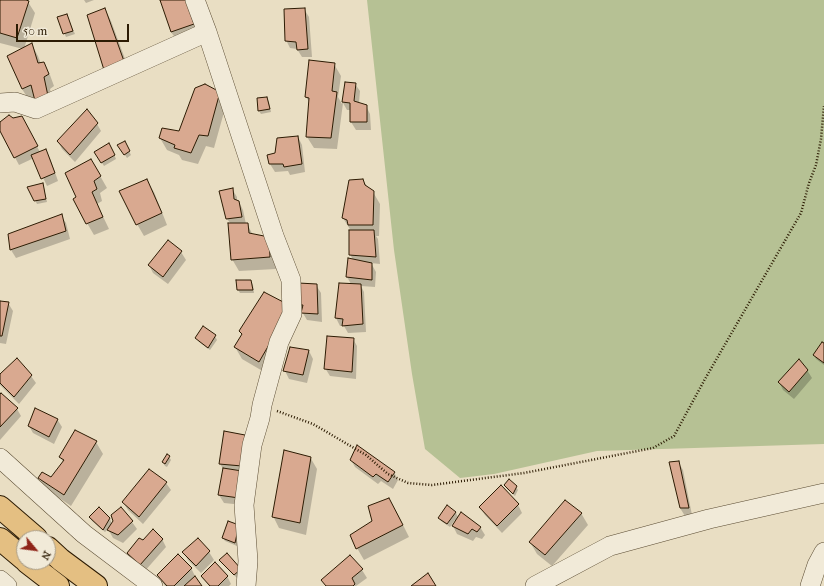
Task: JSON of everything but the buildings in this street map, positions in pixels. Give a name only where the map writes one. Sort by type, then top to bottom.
[{"type":"highway","points":[[0,507],[27,530]]},
{"type":"highway","points":[[0,539],[16,552]]},
{"type":"highway","points":[[56,555],[96,586]]},
{"type":"highway","points":[[37,570],[58,586]]},
{"type":"street","points":[[195,0],[207,32],[274,236],[291,280],[292,314],[279,342],[252,445],[244,505],[248,561],[246,586]]},
{"type":"street","points":[[0,103],[15,102],[36,109],[207,32]]},
{"type":"street","points":[[0,458],[84,534],[153,586]]},
{"type":"street","points":[[535,586],[610,546],[708,519],[824,493]]},
{"type":"street","points":[[810,586],[817,565],[824,552]]},
{"type":"street","points":[[0,580],[6,586]]},
{"type":"path","points":[[262,406],[313,424],[366,455],[388,474],[408,483],[432,485],[524,473],[653,448],[674,436],[713,365],[801,213],[809,183],[816,165],[821,138],[824,106]]},
{"type":"green space","points":[[367,0],[824,0],[824,444],[597,451],[494,474],[460,478],[425,449],[412,374],[394,250]]}]
